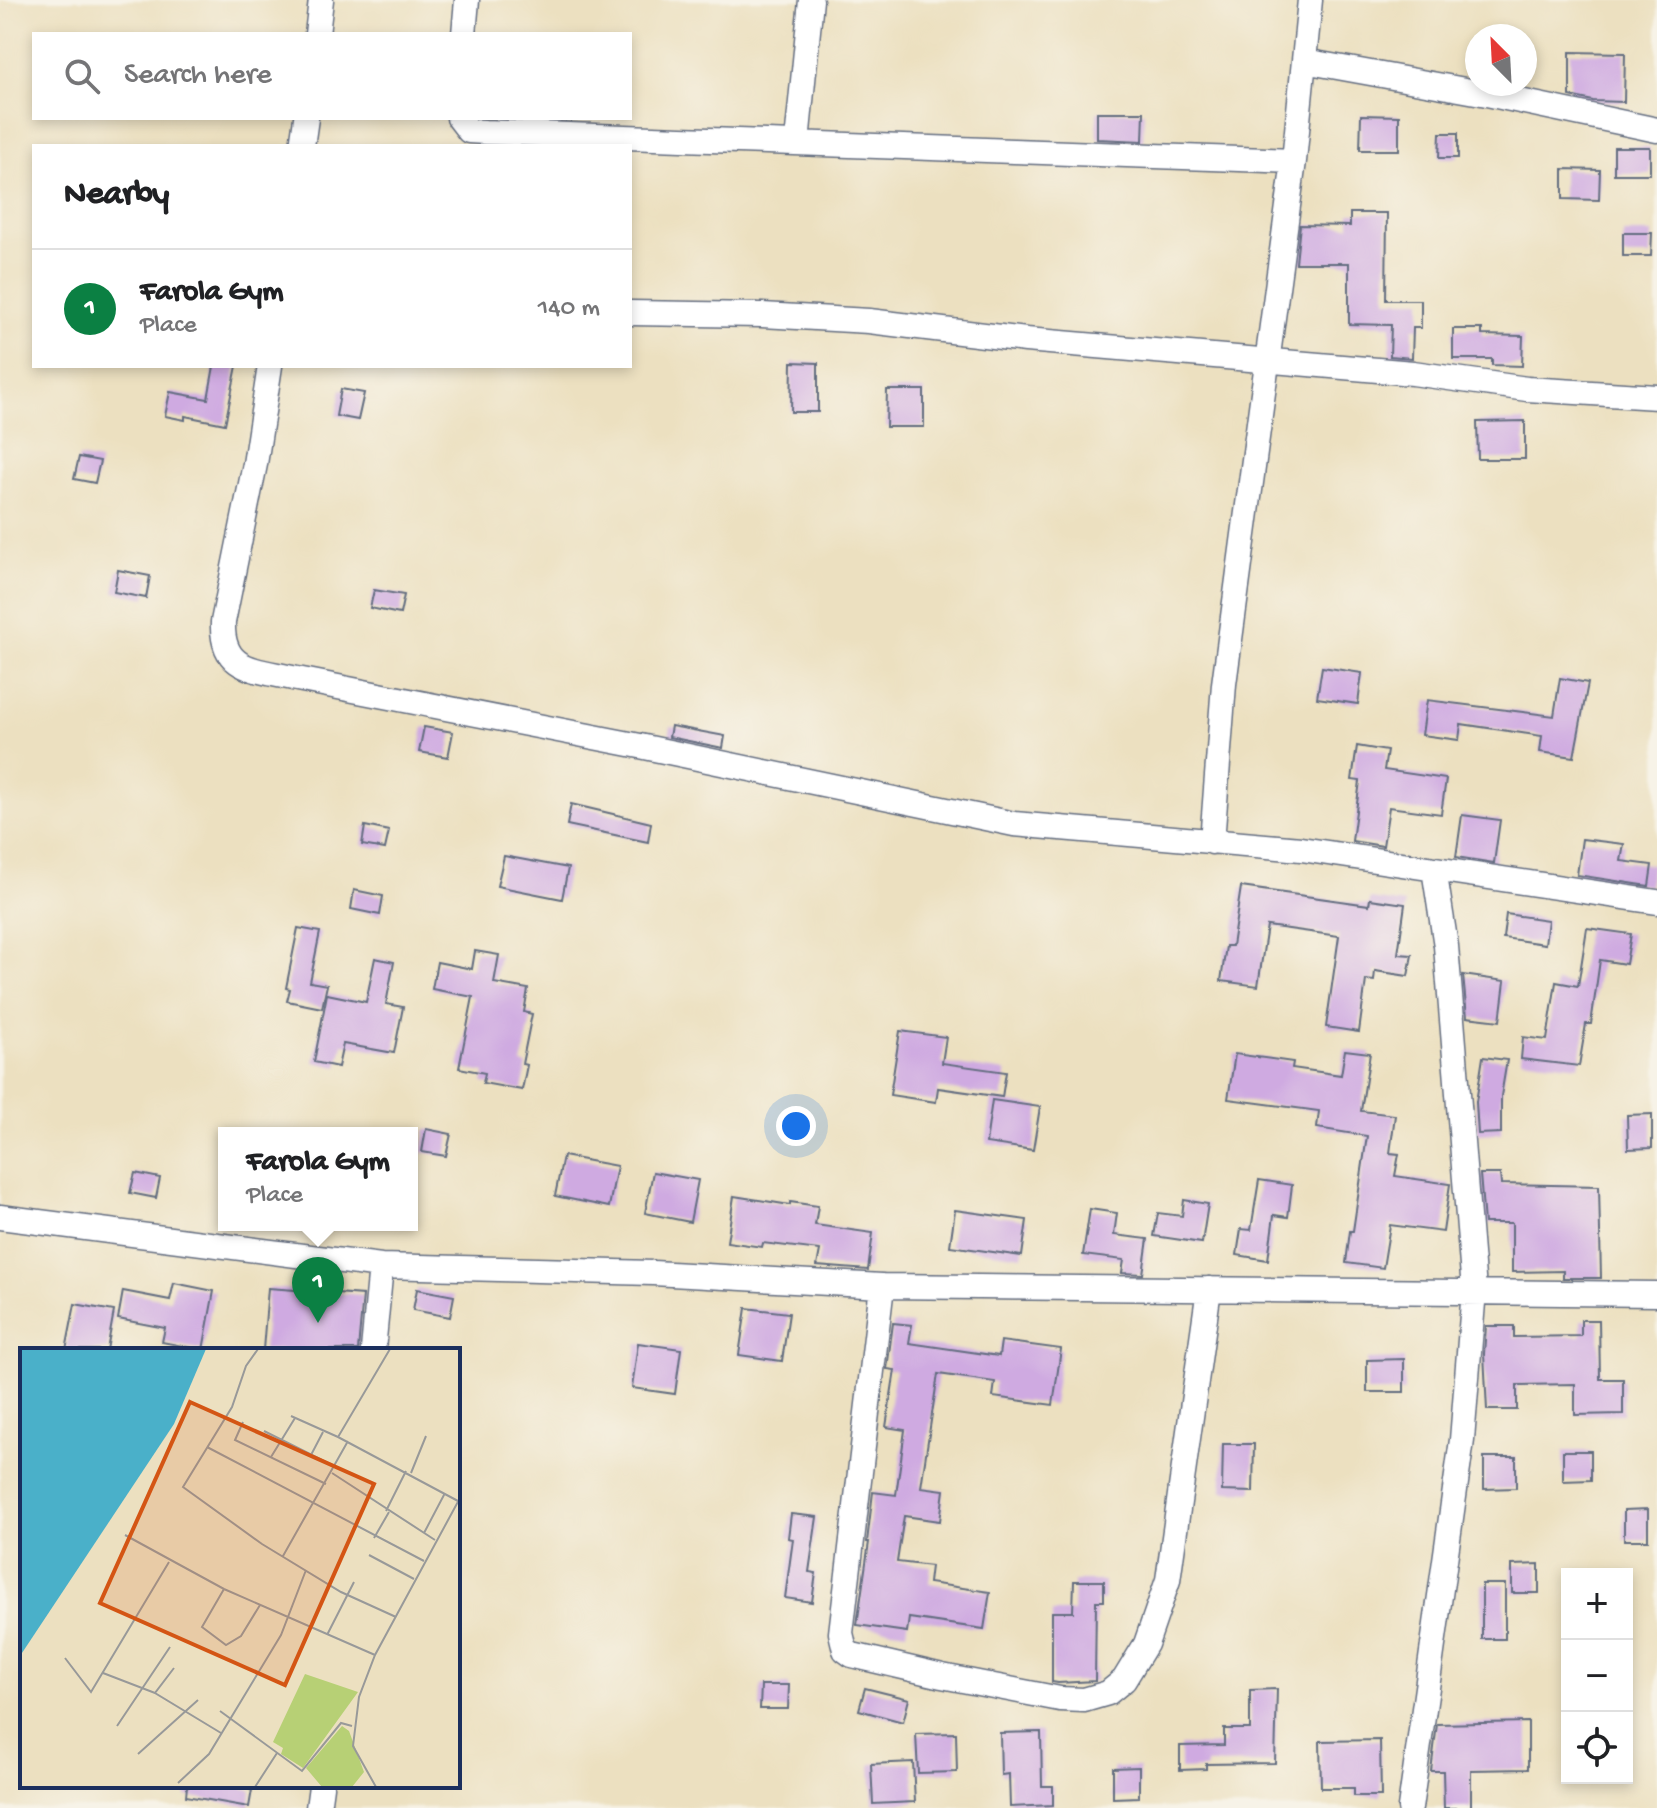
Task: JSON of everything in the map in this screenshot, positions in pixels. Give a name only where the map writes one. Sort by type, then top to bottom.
[{"type":"street","points":[[317,32],[321,0]]},
{"type":"street","points":[[464,32],[467,0]]},
{"type":"street","points":[[797,142],[811,0]]},
{"type":"street","points":[[1212,842],[1224,684],[1294,161],[1310,0]]},
{"type":"street","points":[[1304,61],[1487,94],[1657,130]]},
{"type":"street","points":[[302,144],[306,120]]},
{"type":"street","points":[[461,120],[469,131],[1294,161]]},
{"type":"street","points":[[632,313],[762,315],[869,321],[1026,340],[1413,373],[1527,389],[1657,397]]},
{"type":"street","points":[[270,368],[255,464],[223,622],[222,640],[226,651],[242,665],[297,679],[1014,824],[1301,849],[1657,902]]},
{"type":"street","points":[[1410,1808],[1460,1456],[1474,1290],[1446,946],[1434,869]]},
{"type":"street","points":[[0,1217],[381,1266],[653,1273],[882,1286],[1657,1294]]},
{"type":"street","points":[[373,1348],[381,1266]]},
{"type":"street","points":[[882,1286],[842,1624],[845,1650],[852,1655],[942,1676],[1060,1699],[1084,1700],[1108,1693],[1124,1680],[1146,1644],[1168,1580],[1186,1470],[1209,1289]]},
{"type":"street","points":[[318,1808],[321,1788]]},
{"type":"building","points":[[1570,52],[1625,53],[1624,102],[1593,101],[1570,96]]},
{"type":"building","points":[[1097,112],[1144,112],[1143,141],[1097,139]]},
{"type":"building","points":[[1361,115],[1399,116],[1399,150],[1360,150]]},
{"type":"building","points":[[1440,133],[1458,133],[1458,158],[1439,158]]},
{"type":"building","points":[[1614,147],[1650,147],[1650,174],[1614,174]]},
{"type":"building","points":[[1563,169],[1600,170],[1599,200],[1563,199]]},
{"type":"building","points":[[1350,213],[1387,213],[1386,300],[1421,300],[1421,328],[1413,328],[1412,358],[1390,356],[1391,325],[1349,324],[1349,263],[1296,263],[1300,225],[1350,226]]},
{"type":"building","points":[[1623,233],[1652,233],[1651,256],[1623,256]]},
{"type":"building","points":[[1453,329],[1482,329],[1482,335],[1523,336],[1522,366],[1492,365],[1492,359],[1453,359]]},
{"type":"building","points":[[792,362],[818,363],[818,412],[791,412]]},
{"type":"building","points":[[214,368],[237,368],[225,424],[185,416],[185,420],[165,416],[170,392],[208,399]]},
{"type":"building","points":[[341,389],[364,393],[358,420],[336,416]]},
{"type":"building","points":[[887,390],[924,390],[924,427],[886,427]]},
{"type":"building","points":[[1525,421],[1525,459],[1478,459],[1477,422]]},
{"type":"building","points":[[79,457],[100,461],[95,483],[74,479]]},
{"type":"building","points":[[118,570],[150,576],[146,598],[114,592]]},
{"type":"building","points":[[374,590],[404,595],[400,614],[370,608]]},
{"type":"building","points":[[1322,667],[1362,673],[1358,704],[1317,698]]},
{"type":"building","points":[[1560,678],[1588,683],[1574,757],[1540,752],[1542,736],[1461,724],[1459,740],[1422,735],[1427,700],[1554,716]]},
{"type":"building","points":[[671,726],[725,736],[723,748],[669,737]]},
{"type":"building","points":[[424,727],[453,732],[448,757],[419,752]]},
{"type":"building","points":[[1357,746],[1387,751],[1384,770],[1446,779],[1441,814],[1389,807],[1383,846],[1352,841],[1360,781],[1352,780]]},
{"type":"building","points":[[571,804],[651,823],[648,842],[567,825]]},
{"type":"building","points":[[1462,815],[1500,820],[1494,863],[1456,857]]},
{"type":"building","points":[[365,826],[389,831],[385,849],[362,845]]},
{"type":"building","points":[[1582,839],[1624,844],[1621,861],[1652,865],[1649,886],[1577,875]]},
{"type":"building","points":[[504,856],[568,868],[562,899],[497,886]]},
{"type":"building","points":[[1241,887],[1369,905],[1370,899],[1405,904],[1398,954],[1412,955],[1408,976],[1375,971],[1374,981],[1366,980],[1359,1032],[1326,1027],[1339,936],[1267,926],[1258,986],[1221,981],[1226,946],[1232,946]]},
{"type":"building","points":[[354,890],[383,896],[380,915],[351,909]]},
{"type":"building","points":[[1506,914],[1548,920],[1545,944],[1503,938]]},
{"type":"building","points":[[298,928],[320,932],[310,982],[327,985],[322,1008],[287,1001],[290,989],[286,988]]},
{"type":"building","points":[[1587,928],[1631,934],[1626,964],[1600,960],[1591,1024],[1586,1024],[1579,1066],[1521,1059],[1523,1037],[1547,1040],[1556,982],[1578,986]]},
{"type":"building","points":[[475,951],[499,955],[494,983],[528,989],[524,1012],[532,1014],[522,1064],[527,1065],[522,1090],[483,1083],[485,1073],[459,1068],[473,997],[432,989],[437,962],[472,969]]},
{"type":"building","points":[[375,958],[394,962],[386,1004],[403,1007],[394,1053],[343,1044],[338,1067],[314,1062],[327,994],[366,1002]]},
{"type":"building","points":[[1463,975],[1505,981],[1500,1021],[1467,1017]]},
{"type":"building","points":[[900,1031],[946,1037],[942,1063],[1006,1072],[1002,1097],[938,1088],[936,1102],[890,1095]]},
{"type":"building","points":[[1345,1050],[1370,1053],[1361,1111],[1395,1115],[1390,1153],[1399,1154],[1395,1176],[1450,1184],[1443,1232],[1390,1225],[1383,1268],[1346,1263],[1367,1136],[1317,1128],[1319,1111],[1228,1099],[1235,1054],[1293,1062],[1292,1068],[1341,1075]]},
{"type":"building","points":[[1483,1057],[1507,1060],[1501,1096],[1501,1133],[1478,1134],[1476,1102]]},
{"type":"building","points":[[992,1100],[1040,1107],[1033,1150],[986,1143]]},
{"type":"building","points":[[1652,1114],[1652,1148],[1628,1149],[1627,1115]]},
{"type":"building","points":[[426,1129],[451,1134],[446,1156],[422,1152]]},
{"type":"building","points":[[563,1156],[617,1166],[609,1207],[555,1196]]},
{"type":"building","points":[[653,1172],[698,1180],[690,1222],[645,1213]]},
{"type":"building","points":[[135,1173],[160,1178],[156,1198],[130,1193]]},
{"type":"building","points":[[1480,1174],[1500,1174],[1501,1184],[1599,1186],[1601,1278],[1563,1278],[1563,1271],[1512,1272],[1512,1223],[1484,1223]]},
{"type":"building","points":[[1259,1180],[1292,1185],[1288,1217],[1274,1215],[1268,1260],[1237,1255],[1241,1229],[1251,1230]]},
{"type":"building","points":[[734,1196],[818,1206],[815,1225],[873,1233],[868,1270],[817,1266],[820,1250],[727,1242]]},
{"type":"building","points":[[1184,1200],[1208,1204],[1202,1243],[1154,1236],[1158,1213],[1182,1216]]},
{"type":"building","points":[[1090,1209],[1117,1213],[1114,1235],[1148,1239],[1143,1274],[1122,1273],[1124,1260],[1083,1255]]},
{"type":"building","points":[[955,1210],[1027,1220],[1022,1256],[950,1246]]},
{"type":"building","points":[[174,1283],[214,1291],[203,1348],[162,1342],[165,1328],[118,1319],[123,1291],[170,1300]]},
{"type":"building","points":[[268,1288],[363,1295],[358,1348],[263,1348]]},
{"type":"building","points":[[417,1289],[454,1296],[450,1317],[413,1310]]},
{"type":"building","points":[[75,1304],[114,1311],[107,1348],[66,1348]]},
{"type":"building","points":[[746,1308],[789,1313],[782,1361],[739,1355]]},
{"type":"building","points":[[1581,1320],[1599,1320],[1600,1379],[1623,1379],[1623,1414],[1575,1415],[1575,1384],[1517,1385],[1517,1410],[1487,1410],[1486,1326],[1514,1326],[1514,1337],[1581,1336]]},
{"type":"building","points":[[893,1323],[912,1325],[909,1343],[999,1356],[1001,1341],[1061,1349],[1053,1405],[993,1397],[995,1382],[938,1374],[921,1487],[944,1490],[940,1521],[904,1516],[897,1562],[931,1566],[929,1583],[990,1592],[984,1629],[909,1618],[907,1632],[857,1625],[873,1492],[896,1495],[905,1430],[886,1427],[895,1370],[887,1369]]},
{"type":"building","points":[[638,1343],[681,1349],[675,1394],[632,1388]]},
{"type":"building","points":[[1404,1359],[1404,1392],[1367,1392],[1367,1360]]},
{"type":"building","points":[[1223,1444],[1254,1444],[1253,1492],[1222,1491]]},
{"type":"building","points":[[1563,1451],[1591,1451],[1591,1480],[1563,1481]]},
{"type":"building","points":[[1484,1457],[1516,1457],[1516,1488],[1484,1489]]},
{"type":"building","points":[[1648,1509],[1648,1540],[1624,1540],[1624,1510]]},
{"type":"building","points":[[791,1514],[817,1517],[809,1572],[816,1573],[812,1602],[785,1598],[793,1539],[788,1538]]},
{"type":"building","points":[[1539,1564],[1539,1593],[1512,1593],[1512,1565]]},
{"type":"building","points":[[1074,1581],[1104,1581],[1104,1601],[1096,1601],[1095,1681],[1052,1682],[1052,1612],[1073,1612]]},
{"type":"building","points":[[1482,1584],[1505,1584],[1505,1639],[1482,1639]]},
{"type":"building","points":[[761,1685],[789,1685],[788,1709],[760,1709]]},
{"type":"building","points":[[865,1688],[909,1699],[903,1722],[859,1710]]},
{"type":"building","points":[[1277,1689],[1275,1763],[1206,1764],[1206,1769],[1180,1770],[1180,1746],[1224,1745],[1224,1729],[1250,1729],[1250,1690]]},
{"type":"building","points":[[1528,1722],[1528,1769],[1471,1770],[1471,1808],[1444,1808],[1443,1771],[1431,1771],[1437,1724]]},
{"type":"building","points":[[1041,1732],[1042,1786],[1053,1786],[1053,1805],[1010,1807],[1009,1774],[1001,1775],[1000,1733]]},
{"type":"building","points":[[956,1733],[957,1772],[918,1773],[916,1734]]},
{"type":"building","points":[[1380,1740],[1381,1796],[1354,1796],[1354,1788],[1321,1788],[1320,1741]]},
{"type":"building","points":[[913,1762],[915,1802],[873,1804],[871,1764]]},
{"type":"building","points":[[1139,1767],[1139,1797],[1113,1798],[1113,1768]]},
{"type":"building","points":[[187,1788],[252,1790],[249,1807],[186,1796]]},
{"type":"place","name":"Farola Gym","points":[[318,1323]]}]
